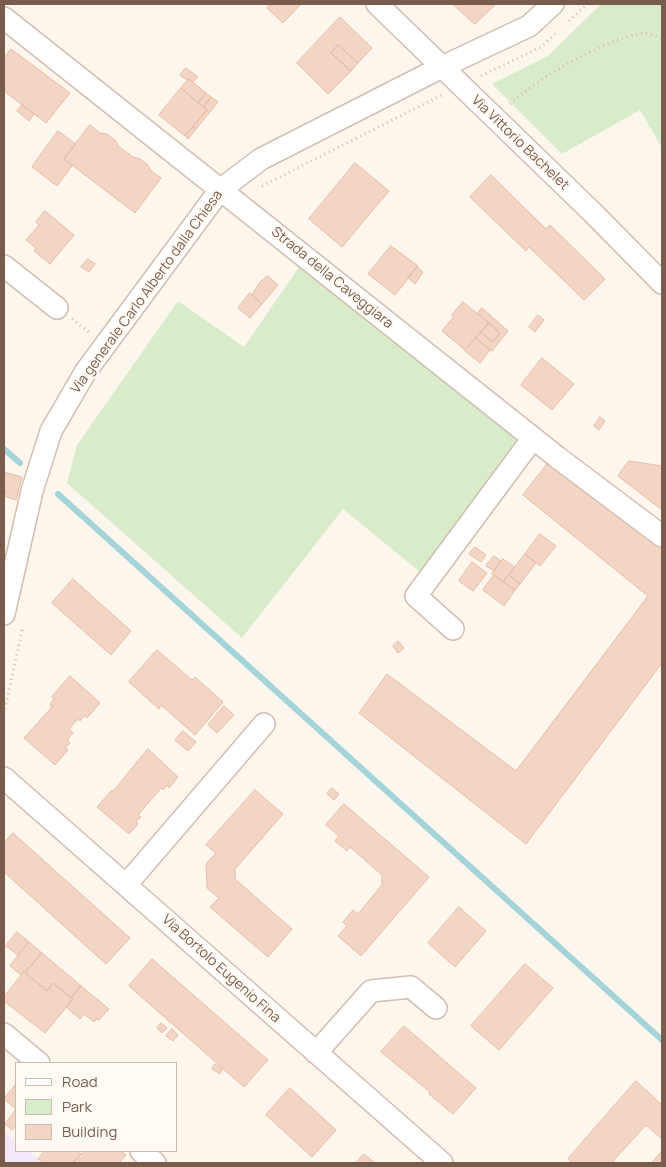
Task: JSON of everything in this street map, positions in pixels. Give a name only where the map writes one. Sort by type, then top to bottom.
[{"type":"street","name":"Via Vittorio Bachelet","points":[[377,4],[662,283]]},
{"type":"street","name":"Via generale Carlo Alberto dalla Chiesa","points":[[5,599],[32,491],[51,431],[86,372],[220,190],[261,159],[442,67],[529,26],[553,4]]},
{"type":"street","name":"Strada della Caveggiara","points":[[4,18],[534,438],[662,536]]},
{"type":"street","points":[[4,266],[57,308]]},
{"type":"street","points":[[452,629],[416,596],[534,438]]},
{"type":"street","points":[[126,885],[264,724]]},
{"type":"street","name":"Via Bortolo Eugenio Fina","points":[[4,778],[442,1163]]},
{"type":"street","points":[[316,1053],[371,991],[411,987],[436,1008]]},
{"type":"street","points":[[4,1034],[37,1062]]},
{"type":"street","points":[[143,1152],[155,1163]]},
{"type":"path","points":[[567,22],[586,4]]},
{"type":"path","points":[[239,204],[261,187],[541,47],[561,28]]},
{"type":"path","points":[[495,118],[526,90],[564,66],[607,45],[641,33],[662,38]]},
{"type":"path","points":[[57,308],[105,346]]},
{"type":"path","points":[[4,714],[25,617]]},
{"type":"shaded area","points":[[4,1132],[15,1141],[15,1152],[29,1152],[43,1163],[4,1163]]},
{"type":"green space","points":[[601,4],[662,4],[662,148],[640,110],[562,154],[492,84],[548,56]]},
{"type":"green space","points":[[299,267],[522,441],[420,572],[343,509],[242,638],[67,483],[77,445],[178,301],[244,347]]},
{"type":"building","points":[[271,4],[301,4],[283,23],[267,8]]},
{"type":"building","points":[[453,4],[496,4],[475,24]]},
{"type":"building","points":[[340,17],[372,48],[358,63],[338,45],[331,53],[351,71],[328,94],[297,63]]},
{"type":"building","points":[[338,45],[358,63],[351,71],[331,53]]},
{"type":"building","points":[[11,49],[70,93],[46,123],[4,91],[4,59]]},
{"type":"building","points":[[186,68],[198,77],[193,82],[180,75]]},
{"type":"building","points":[[189,79],[206,93],[198,103],[181,88]]},
{"type":"building","points":[[181,88],[207,110],[185,136],[159,115]]},
{"type":"building","points":[[206,93],[211,97],[204,107],[198,103]]},
{"type":"building","points":[[211,97],[218,102],[196,129],[193,127],[207,110],[204,107]]},
{"type":"building","points":[[22,105],[34,114],[29,121],[17,111]]},
{"type":"building","points":[[90,125],[100,133],[107,134],[115,140],[118,146],[147,164],[151,171],[161,178],[135,213],[64,159]]},
{"type":"building","points":[[193,127],[196,129],[188,139],[185,136]]},
{"type":"building","points":[[58,131],[76,144],[64,159],[72,166],[57,186],[32,167]]},
{"type":"building","points":[[355,163],[389,191],[342,247],[309,219]]},
{"type":"building","points":[[491,175],[546,229],[550,225],[605,279],[584,300],[529,247],[526,251],[470,197]]},
{"type":"building","points":[[45,211],[74,235],[50,264],[34,251],[36,248],[26,240],[39,225],[36,222]]},
{"type":"building","points":[[391,246],[418,266],[395,295],[368,274]]},
{"type":"building","points":[[88,259],[95,264],[89,272],[81,267]]},
{"type":"building","points":[[417,267],[423,272],[415,284],[408,278]]},
{"type":"building","points":[[268,276],[278,285],[262,304],[252,295],[260,282]]},
{"type":"building","points":[[250,293],[262,304],[250,318],[238,308]]},
{"type":"building","points":[[463,302],[489,323],[465,350],[442,331]]},
{"type":"building","points":[[482,308],[508,331],[492,351],[476,338],[481,332],[492,342],[500,333],[478,313]]},
{"type":"building","points":[[538,315],[544,320],[535,332],[529,327]]},
{"type":"building","points":[[489,323],[500,333],[492,342],[481,332]]},
{"type":"building","points":[[476,338],[490,350],[480,363],[465,351]]},
{"type":"building","points":[[542,358],[574,384],[552,410],[521,385]]},
{"type":"building","points":[[600,417],[605,421],[599,430],[594,426]]},
{"type":"building","points":[[552,458],[662,543],[662,663],[526,844],[359,713],[387,674],[516,771],[648,596],[523,495]]},
{"type":"building","points":[[629,461],[662,466],[662,510],[618,476]]},
{"type":"building","points":[[4,472],[22,477],[16,500],[4,496],[6,491],[4,490]]},
{"type":"building","points":[[540,534],[556,546],[540,566],[525,554]]},
{"type":"building","points":[[475,547],[486,555],[481,562],[469,554]]},
{"type":"building","points":[[525,554],[536,563],[520,584],[509,575]]},
{"type":"building","points":[[494,556],[501,561],[494,571],[486,566]]},
{"type":"building","points":[[503,559],[515,567],[503,582],[492,574]]},
{"type":"building","points":[[472,562],[487,573],[473,591],[459,581]]},
{"type":"building","points":[[494,575],[515,590],[504,606],[483,590]]},
{"type":"building","points":[[509,575],[520,584],[515,590],[503,582]]},
{"type":"building","points":[[73,579],[131,631],[111,655],[52,603]]},
{"type":"building","points":[[398,641],[404,648],[398,653],[393,646]]},
{"type":"building","points":[[157,650],[192,680],[195,677],[223,702],[195,735],[161,705],[159,709],[129,682]]},
{"type":"building","points":[[70,676],[100,703],[87,718],[85,715],[80,721],[78,719],[69,729],[73,733],[67,740],[70,743],[65,748],[68,750],[55,765],[24,738],[52,707],[50,704],[54,699],[52,697]]},
{"type":"building","points":[[224,706],[234,715],[217,733],[208,725]]},
{"type":"building","points":[[183,731],[196,742],[188,751],[175,740]]},
{"type":"building","points":[[148,749],[178,777],[169,788],[167,785],[163,790],[161,788],[138,815],[141,817],[136,821],[138,824],[129,834],[97,807]]},
{"type":"building","points":[[332,788],[339,794],[334,800],[327,794]]},
{"type":"building","points":[[255,790],[283,814],[235,869],[235,879],[292,929],[268,957],[210,907],[219,898],[207,888],[206,864],[216,853],[206,845]]},
{"type":"building","points":[[344,804],[429,877],[361,956],[338,936],[347,926],[343,922],[353,910],[358,914],[382,885],[382,875],[350,847],[347,851],[335,841],[339,836],[326,825]]},
{"type":"building","points":[[13,833],[130,938],[106,964],[4,872],[4,843]]},
{"type":"building","points":[[459,907],[486,931],[455,967],[428,943]]},
{"type":"building","points":[[17,932],[29,942],[18,955],[6,946]]},
{"type":"building","points":[[29,942],[42,953],[25,973],[21,975],[10,966]]},
{"type":"building","points":[[42,953],[81,986],[71,998],[53,983],[47,991],[25,973]]},
{"type":"building","points":[[152,959],[268,1060],[244,1087],[129,986]]},
{"type":"building","points":[[525,964],[553,988],[499,1050],[471,1026]]},
{"type":"building","points":[[24,972],[47,991],[53,983],[73,999],[45,1033],[4,1001],[4,997]]},
{"type":"building","points":[[81,986],[109,1009],[99,1020],[97,1019],[94,1022],[84,1014],[80,1019],[66,1007]]},
{"type":"building","points":[[161,1023],[167,1028],[162,1033],[157,1028]]},
{"type":"building","points":[[404,1026],[476,1088],[453,1114],[429,1094],[430,1092],[381,1052]]},
{"type":"building","points":[[172,1029],[178,1035],[173,1041],[166,1036]]},
{"type":"building","points":[[215,1064],[222,1069],[220,1074],[212,1069]]},
{"type":"building","points":[[636,1081],[662,1105],[662,1139],[646,1125],[613,1161],[616,1163],[573,1163],[568,1159]]},
{"type":"building","points":[[15,1085],[15,1108],[4,1099]]},
{"type":"building","points":[[290,1088],[336,1130],[312,1157],[266,1115]]},
{"type":"building","points":[[15,1111],[15,1126],[12,1130],[5,1124]]},
{"type":"building","points":[[662,1151],[662,1163],[652,1163]]},
{"type":"building","points":[[44,1152],[78,1152],[81,1154],[73,1163],[43,1163],[38,1159]]},
{"type":"building","points":[[83,1152],[122,1152],[126,1155],[119,1163],[73,1163]]},
{"type":"building","points":[[364,1154],[375,1163],[356,1163]]},
{"type":"waterway","points":[[4,449],[20,463]]},
{"type":"waterway","points":[[58,494],[662,1040]]}]
